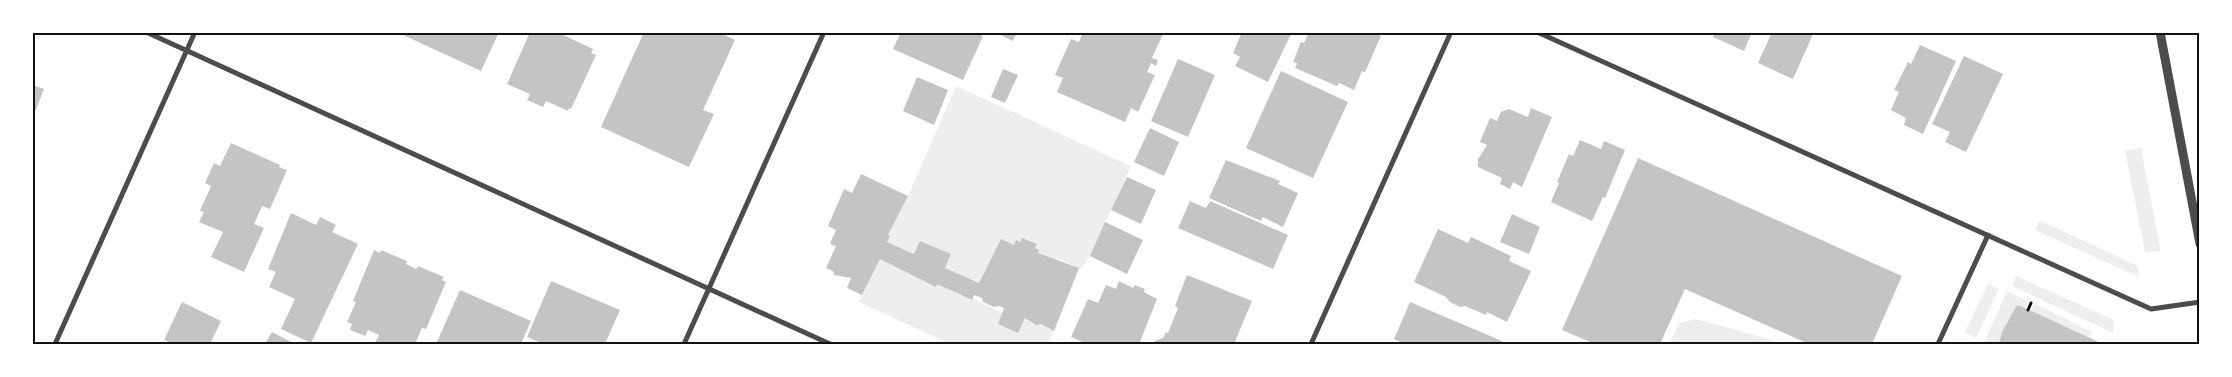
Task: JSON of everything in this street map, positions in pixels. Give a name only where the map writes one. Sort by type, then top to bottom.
[{"type":"street","points":[[146,32],[708,290],[830,344]]},
{"type":"street","points":[[55,344],[196,32]]},
{"type":"street","points":[[684,344],[824,32]]},
{"type":"street","points":[[1311,344],[1450,32]]},
{"type":"street","points":[[1537,32],[2152,309],[2200,302]]},
{"type":"street","points":[[2160,32],[2200,244]]},
{"type":"street","points":[[1938,344],[1988,235]]},
{"type":"path","points":[[2028,310],[2031,303]]},
{"type":"shaded area","points":[[956,86],[1131,166],[1090,256],[1081,269],[1057,258],[1056,261],[1038,253],[1039,250],[1022,238],[1020,242],[1016,240],[1014,245],[1001,240],[979,283],[945,268],[950,254],[921,241],[914,254],[887,242],[890,236],[888,235],[908,196]]},
{"type":"shaded area","points":[[2141,148],[2160,251],[2145,252],[2125,151]]},
{"type":"shaded area","points":[[2039,220],[2138,266],[2139,277],[2035,230]]},
{"type":"shaded area","points":[[880,259],[936,287],[937,284],[1003,313],[998,324],[1018,333],[1025,318],[1036,325],[1041,324],[1054,330],[1047,344],[950,344],[859,302]]},
{"type":"shaded area","points":[[2016,276],[2114,320],[2113,333],[2012,286]]},
{"type":"shaded area","points":[[1988,284],[1999,289],[1976,338],[1965,332]]},
{"type":"shaded area","points":[[2007,291],[2028,301],[2025,308],[2017,305],[2002,332],[1999,344],[1984,343]]},
{"type":"shaded area","points":[[2035,304],[2092,332],[2089,338],[2031,311]]},
{"type":"shaded area","points":[[1696,319],[1769,339],[1779,344],[1669,344],[1679,323]]},
{"type":"building","points":[[402,32],[499,32],[481,71],[401,34]]},
{"type":"building","points":[[530,32],[557,32],[593,49],[591,53],[596,55],[571,109],[569,108],[568,111],[546,101],[543,107],[527,100],[530,94],[507,84]]},
{"type":"building","points":[[644,32],[719,32],[735,40],[703,110],[714,114],[689,167],[601,127]]},
{"type":"building","points":[[901,32],[974,32],[983,36],[963,80],[893,49]]},
{"type":"building","points":[[994,32],[1017,32],[1013,41]]},
{"type":"building","points":[[1083,32],[1164,32],[1152,58],[1158,60],[1156,66],[1151,63],[1147,72],[1155,75],[1138,112],[1131,108],[1125,122],[1057,92],[1063,78],[1055,75],[1071,39],[1079,42]]},
{"type":"building","points":[[1242,32],[1292,32],[1268,82],[1235,66],[1240,57],[1233,53]]},
{"type":"building","points":[[1309,32],[1372,32],[1381,36],[1365,72],[1362,71],[1354,90],[1339,83],[1337,86],[1295,68],[1297,63],[1293,62],[1301,42],[1304,43]]},
{"type":"building","points":[[1715,32],[1752,32],[1744,51],[1713,37]]},
{"type":"building","points":[[1772,32],[1814,32],[1793,79],[1758,63]]},
{"type":"building","points":[[1920,45],[1956,61],[1923,134],[1904,125],[1906,118],[1891,110],[1899,92],[1894,90],[1908,62],[1911,64]]},
{"type":"building","points":[[1964,56],[2003,74],[1966,152],[1945,142],[1950,132],[1932,124]]},
{"type":"building","points":[[1178,59],[1215,75],[1188,137],[1151,121]]},
{"type":"building","points":[[1003,69],[1018,75],[1005,103],[991,97]]},
{"type":"building","points":[[1281,71],[1348,102],[1313,178],[1246,148]]},
{"type":"building","points":[[917,77],[948,90],[934,125],[903,111]]},
{"type":"building","points":[[32,85],[44,89],[33,117],[32,117]]},
{"type":"building","points":[[1531,108],[1552,117],[1522,187],[1513,182],[1510,189],[1500,184],[1502,178],[1478,167],[1478,159],[1487,145],[1480,142],[1490,118],[1497,121],[1501,112],[1509,109],[1528,117]]},
{"type":"building","points":[[1150,128],[1179,142],[1164,176],[1134,162]]},
{"type":"building","points":[[1580,140],[1601,149],[1604,141],[1625,150],[1605,198],[1603,197],[1592,221],[1551,202],[1569,154],[1573,156]]},
{"type":"building","points":[[231,143],[287,170],[270,209],[262,206],[254,224],[264,228],[244,272],[211,257],[223,232],[199,222],[204,212],[200,211],[211,186],[205,183],[214,163],[220,166]]},
{"type":"building","points":[[1638,158],[1902,276],[1872,344],[1809,344],[1685,289],[1660,344],[1595,344],[1562,330]]},
{"type":"building","points":[[1226,160],[1280,181],[1278,184],[1298,193],[1283,227],[1263,217],[1261,221],[1209,198]]},
{"type":"building","points":[[861,174],[908,196],[888,235],[890,236],[887,242],[914,254],[920,241],[951,254],[945,268],[979,283],[1001,239],[1014,245],[1016,240],[1020,242],[1022,238],[1037,244],[1035,248],[1039,250],[1038,253],[1079,268],[1054,331],[1041,324],[1036,325],[1025,318],[1018,333],[998,324],[1004,308],[994,307],[983,302],[982,298],[974,295],[972,300],[937,284],[936,287],[880,259],[862,295],[847,288],[851,278],[834,275],[833,271],[826,268],[836,246],[830,244],[836,230],[828,226],[844,189],[852,193]]},
{"type":"building","points":[[1127,177],[1156,190],[1141,224],[1111,210]]},
{"type":"building","points":[[1190,201],[1206,208],[1210,201],[1288,235],[1273,269],[1178,228]]},
{"type":"building","points":[[291,213],[316,225],[320,217],[336,225],[332,232],[358,244],[311,343],[281,329],[295,299],[269,287],[276,272],[268,269]]},
{"type":"building","points":[[1512,214],[1540,227],[1529,254],[1500,242]]},
{"type":"building","points":[[1105,222],[1143,240],[1127,274],[1090,256]]},
{"type":"building","points":[[1438,229],[1468,243],[1471,237],[1511,256],[1509,261],[1531,271],[1507,322],[1487,312],[1486,315],[1465,306],[1460,307],[1450,302],[1446,297],[1414,282]]},
{"type":"building","points":[[374,250],[380,253],[381,250],[407,261],[406,264],[416,269],[418,266],[444,277],[442,280],[446,282],[426,329],[422,328],[415,344],[378,344],[375,343],[379,335],[368,330],[365,336],[350,330],[352,324],[347,322],[356,302],[353,301]]},
{"type":"building","points":[[1187,275],[1252,301],[1234,344],[1154,344],[1155,341],[1163,338],[1166,332],[1168,333],[1178,308],[1175,306]]},
{"type":"building","points":[[551,281],[620,310],[605,344],[544,344],[527,337]]},
{"type":"building","points":[[1119,281],[1133,288],[1135,285],[1145,289],[1144,292],[1157,299],[1139,344],[1087,344],[1071,337],[1088,299],[1098,303],[1106,285],[1116,289]]},
{"type":"building","points":[[460,290],[531,321],[521,344],[436,344]]},
{"type":"building","points":[[182,302],[221,321],[210,344],[174,344],[164,340]]},
{"type":"building","points":[[1410,302],[1502,341],[1500,344],[1406,344],[1394,339]]},
{"type":"building","points":[[2017,305],[2103,344],[1999,344],[2002,332]]},
{"type":"building","points":[[272,332],[295,344],[265,344]]}]
